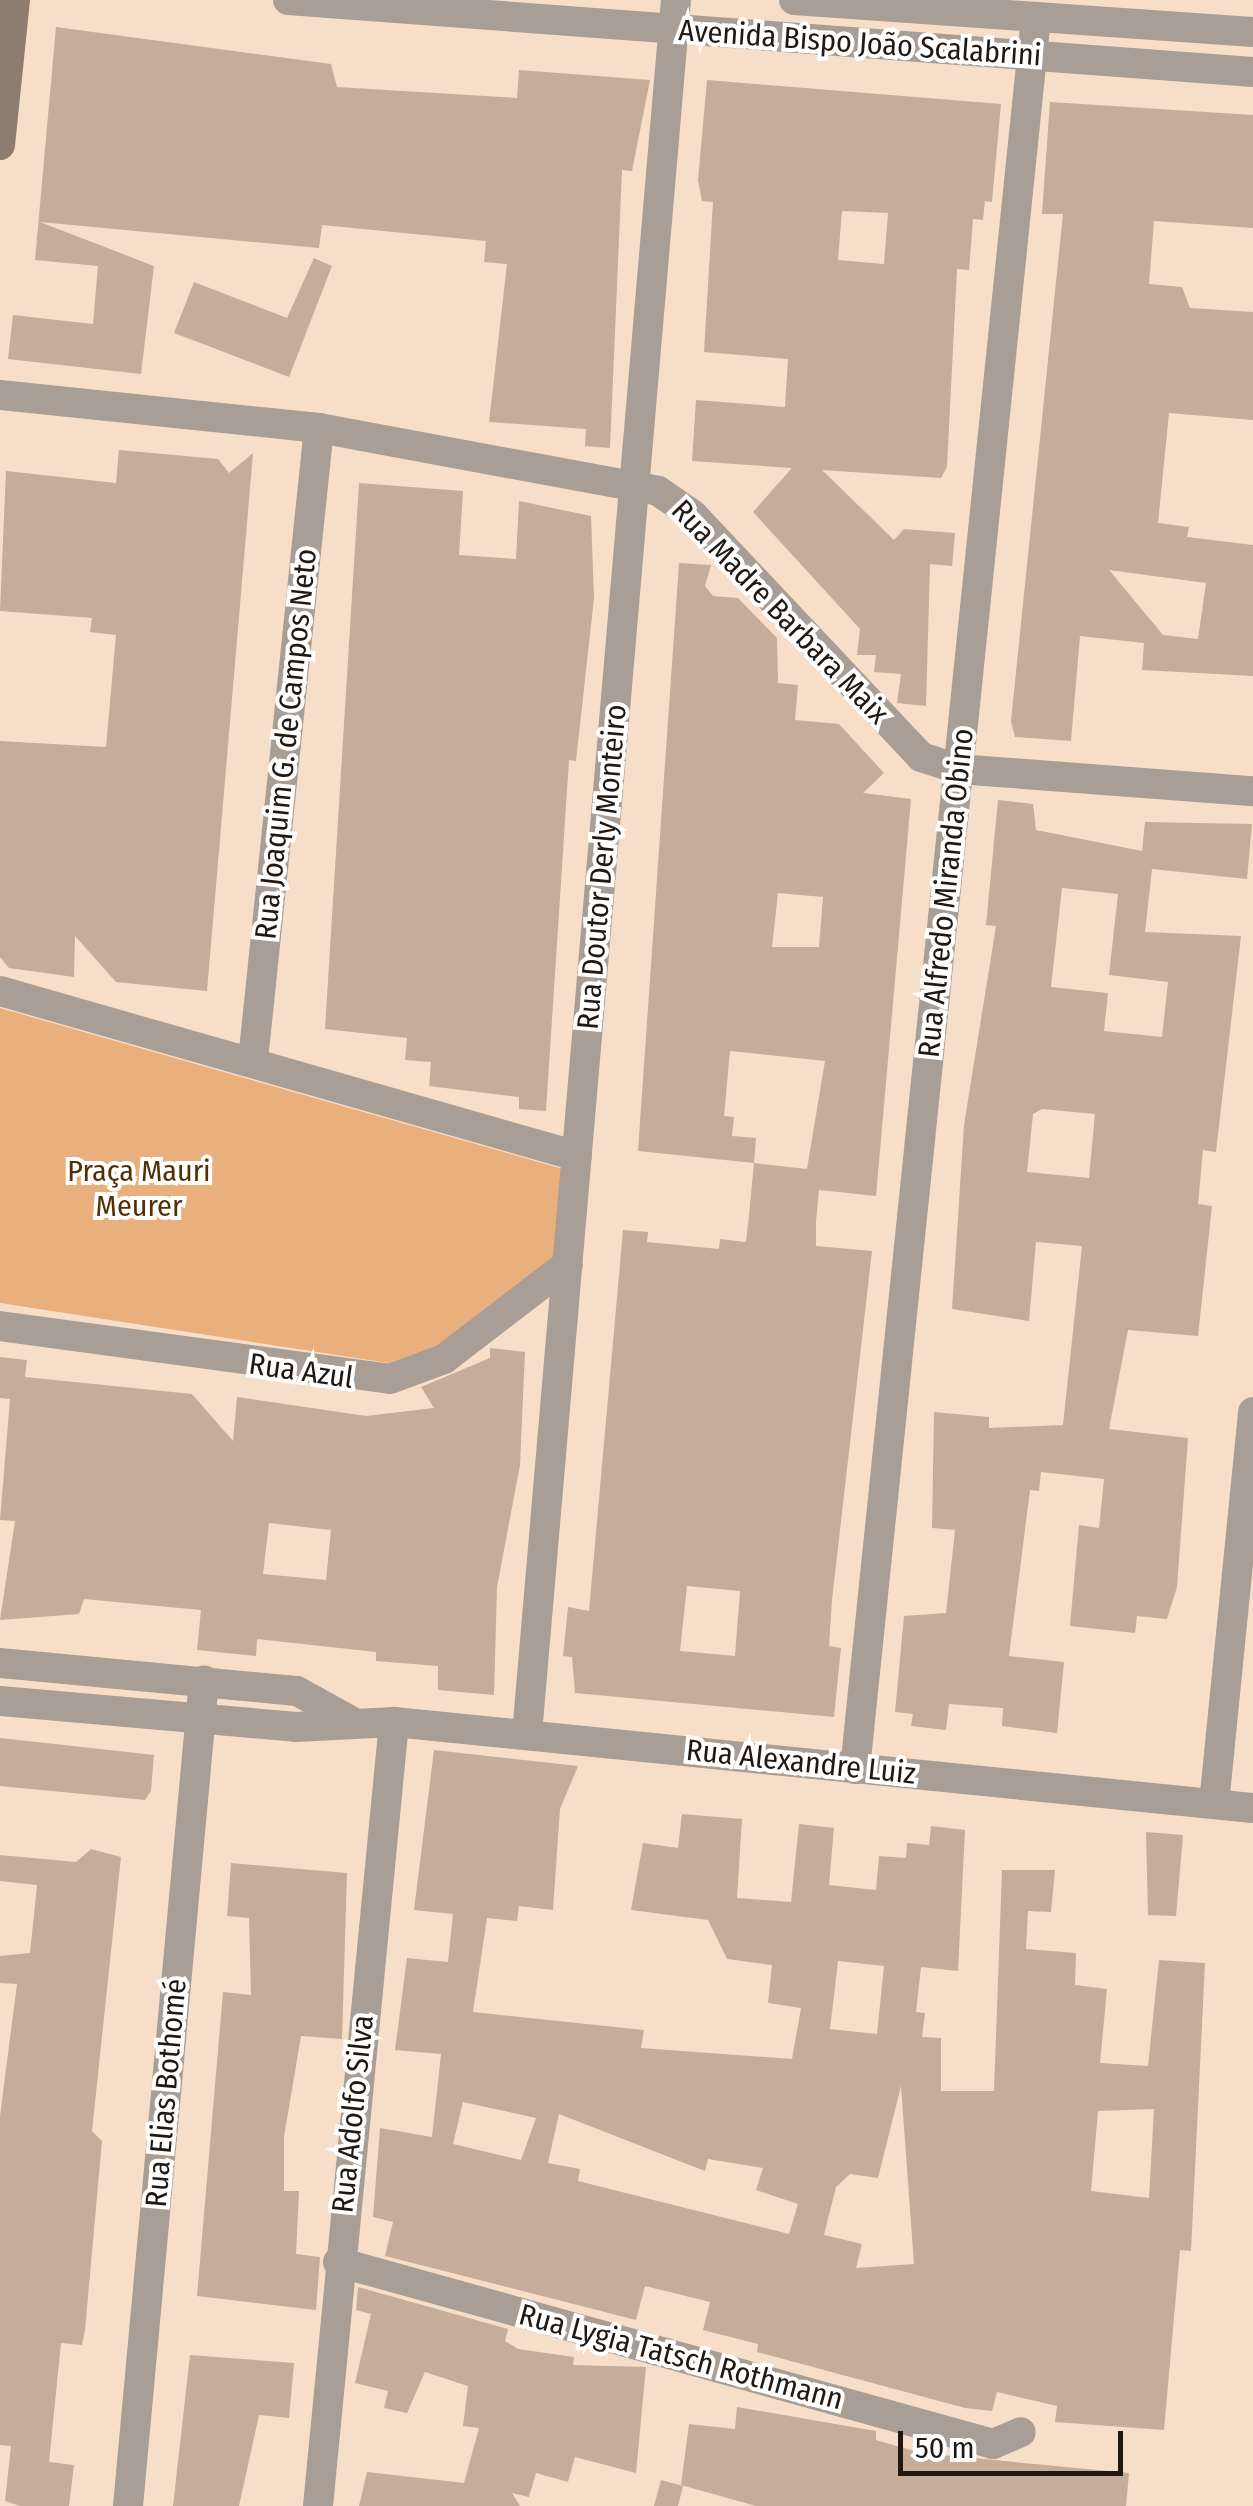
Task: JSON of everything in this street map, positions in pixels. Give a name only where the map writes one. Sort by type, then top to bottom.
[{"type":"main road","points":[[0,145],[15,0]]},
{"type":"street","name":"Avenida Bispo João Scalabrini","points":[[288,0],[675,14],[1032,56],[1253,72]]},
{"type":"street","name":"Avenida Bispo João Scalabrini","points":[[794,0],[1253,32]]},
{"type":"street","name":"Rua Doutor Derly Monteiro","points":[[527,1734],[675,14]]},
{"type":"street","name":"Rua Alfredo Miranda Obino","points":[[855,1769],[1036,16]]},
{"type":"street","name":"Rua Madre Barbara Maix","points":[[0,395],[319,428],[634,486],[676,500],[921,757],[958,770],[1253,791]]},
{"type":"street","name":"Rua Joaquim G. de Campos Neto","points":[[253,1060],[319,428]]},
{"type":"street","points":[[0,991],[253,1060],[577,1156]]},
{"type":"street","name":"Rua Azul","points":[[0,1326],[390,1379],[444,1359],[568,1264]]},
{"type":"street","points":[[1214,1804],[1253,1412]]},
{"type":"street","name":"Rua Alexandre Luiz","points":[[0,1662],[297,1691],[349,1720]]},
{"type":"street","name":"Rua Elias Bothomé","points":[[128,2506],[204,1680]]},
{"type":"street","name":"Rua Alexandre Luiz","points":[[0,1701],[296,1727],[349,1720],[394,1722],[1253,1808]]},
{"type":"street","name":"Rua Adolfo Silva","points":[[318,2506],[338,2262],[394,1722]]},
{"type":"street","name":"Rua Lygia Tatsch Rothmann","points":[[338,2262],[993,2444],[1021,2432]]},
{"type":"green space","name":"Praça Mauri Meurer","points":[[0,1008],[570,1171],[562,1258],[408,1366],[0,1303]]},
{"type":"building","points":[[56,27],[331,64],[337,87],[517,98],[519,70],[650,80],[632,171],[622,170],[610,448],[585,446],[586,429],[489,422],[507,264],[484,262],[486,241],[322,225],[319,248],[40,222],[154,266],[141,374],[8,359],[13,315],[93,324],[98,266],[35,260]]},
{"type":"building","points":[[707,80],[1001,104],[992,202],[985,201],[983,220],[973,219],[969,270],[957,269],[947,467],[941,478],[822,470],[894,540],[904,529],[955,533],[952,566],[930,564],[926,706],[897,703],[901,674],[874,672],[876,655],[857,655],[860,629],[753,512],[792,468],[692,461],[696,400],[785,407],[788,359],[704,352],[713,202],[702,201],[698,180]],"holes":[[[842,211],[888,213],[884,264],[838,260]]]},
{"type":"building","points":[[1050,102],[1253,115],[1253,228],[1154,221],[1149,284],[1182,287],[1190,308],[1253,312],[1253,420],[1169,413],[1158,523],[1189,527],[1187,537],[1253,545],[1253,676],[1142,670],[1144,643],[1080,636],[1071,741],[1015,737],[1011,721],[1063,214],[1042,214]],"holes":[[[1109,570],[1206,583],[1198,639],[1163,635]]]},
{"type":"building","points":[[314,258],[332,266],[289,377],[174,333],[194,282],[287,318]]},
{"type":"building","points":[[119,450],[218,459],[229,473],[253,453],[207,991],[116,982],[75,936],[74,977],[9,968],[0,957],[0,741],[106,747],[116,635],[90,632],[92,618],[0,611],[6,471],[116,483]]},
{"type":"building","points":[[359,483],[463,491],[459,555],[516,559],[519,501],[591,516],[594,598],[576,761],[569,760],[546,1111],[519,1109],[519,1097],[429,1086],[431,1062],[405,1060],[407,1038],[325,1029]]},
{"type":"building","points":[[679,563],[711,565],[705,586],[713,596],[738,598],[777,638],[778,683],[798,685],[795,720],[839,724],[884,773],[863,793],[911,799],[876,1196],[819,1190],[816,1221],[816,1246],[872,1251],[832,1600],[829,1646],[841,1648],[834,1717],[575,1693],[572,1657],[563,1656],[568,1607],[589,1611],[623,1230],[648,1232],[647,1242],[719,1249],[720,1239],[746,1242],[754,1163],[638,1151]],"holes":[[[778,893],[823,897],[819,947],[772,947]],[[730,1051],[825,1061],[807,1169],[754,1163],[756,1138],[732,1136],[734,1117],[724,1116]],[[687,1586],[740,1591],[735,1656],[680,1651]]]},
{"type":"building","points":[[998,800],[1033,804],[1036,830],[1142,851],[1145,822],[1252,824],[1247,879],[1152,869],[1145,932],[1241,936],[1216,1152],[1203,1150],[1198,1204],[1212,1206],[1198,1336],[1128,1330],[1109,1429],[1188,1438],[1177,1587],[1167,1619],[1137,1616],[1135,1633],[1070,1626],[1079,1525],[1099,1528],[1104,1479],[1041,1472],[1039,1491],[1030,1490],[1009,1656],[1064,1662],[1057,1733],[1002,1726],[1003,1708],[949,1704],[946,1730],[911,1726],[913,1714],[895,1712],[904,1616],[946,1613],[955,1530],[932,1528],[934,1412],[989,1417],[989,1428],[1063,1425],[1082,1246],[1036,1242],[1029,1321],[952,1309],[964,1125],[996,926],[986,925]],"holes":[[[1062,888],[1118,894],[1109,975],[1168,982],[1162,1037],[1104,1031],[1108,993],[1051,987]],[[1042,1109],[1095,1114],[1089,1178],[1027,1172],[1033,1114]]]},
{"type":"building","points":[[490,1348],[525,1352],[520,1465],[497,1587],[494,1695],[438,1690],[438,1666],[376,1661],[376,1652],[257,1639],[256,1656],[197,1650],[201,1610],[84,1599],[79,1614],[0,1620],[15,1521],[0,1520],[10,1399],[0,1398],[0,1357],[27,1360],[25,1377],[192,1394],[233,1441],[237,1397],[366,1416],[434,1408],[421,1387],[490,1358]],"holes":[[[269,1523],[331,1530],[326,1580],[263,1574]]]},
{"type":"building","points":[[0,1738],[154,1755],[151,1791],[145,1800],[0,1786]]},
{"type":"building","points":[[434,1750],[578,1766],[560,1809],[553,1910],[519,1906],[517,1921],[487,1918],[473,2012],[644,2030],[641,2048],[792,2059],[801,2008],[768,2003],[772,1965],[727,1959],[708,1920],[631,1910],[643,1843],[678,1848],[682,1814],[742,1819],[737,1898],[791,1902],[799,1824],[834,1828],[829,1885],[876,1890],[879,1856],[906,1858],[907,1843],[929,1845],[931,1826],[965,1830],[958,1971],[921,1967],[916,2012],[925,2013],[922,2037],[941,2038],[941,2091],[994,2091],[1002,1870],[1055,1870],[1051,1912],[1028,1911],[1026,1949],[1076,1953],[1075,1985],[1107,1989],[1100,2063],[1148,2066],[1159,1960],[1205,1963],[1191,2251],[1180,2250],[1164,2430],[1055,2422],[1057,2406],[997,2392],[992,2411],[965,2408],[757,2352],[758,2344],[703,2330],[710,2302],[645,2286],[636,2320],[385,2256],[393,2222],[373,2217],[380,2128],[432,2137],[441,2054],[395,2050],[407,1958],[448,1962],[453,1914],[414,1910]],"holes":[[[838,1961],[884,1966],[877,2034],[830,2029]],[[901,2086],[914,2264],[856,2268],[862,2244],[824,2235],[836,2187],[850,2174],[878,2178]],[[463,2102],[536,2118],[521,2160],[453,2144]],[[1154,2109],[1149,2198],[1091,2191],[1098,2111]],[[559,2114],[705,2171],[708,2159],[763,2168],[756,2190],[798,2204],[789,2234],[578,2181],[580,2169],[548,2163]]]},
{"type":"building","points":[[1146,1832],[1183,1835],[1176,1916],[1148,1915]]},
{"type":"building","points":[[91,1849],[121,1857],[92,2131],[102,2141],[85,2330],[82,2345],[61,2343],[49,2462],[74,2465],[69,2506],[20,2506],[5,2501],[11,2446],[0,2445],[0,2116],[17,1984],[0,1983],[0,1956],[30,1953],[37,1885],[0,1881],[0,1855],[76,1862]]},
{"type":"building","points":[[231,1863],[347,1873],[342,2039],[301,2036],[284,2137],[284,2191],[299,2191],[296,2254],[320,2257],[316,2310],[197,2296],[223,1992],[251,1995],[249,1918],[227,1916]]},
{"type":"building","points":[[358,2287],[508,2329],[505,2341],[518,2349],[574,2357],[573,2365],[646,2367],[636,2473],[575,2457],[568,2482],[536,2473],[529,2497],[512,2493],[520,2506],[359,2506],[367,2472],[464,2483],[479,2428],[463,2426],[468,2386],[425,2372],[407,2413],[384,2408],[388,2391],[355,2383],[371,2314],[356,2310]]},
{"type":"building","points":[[190,2355],[294,2363],[289,2418],[259,2415],[239,2506],[173,2506]]},
{"type":"building","points":[[737,2407],[876,2431],[876,2440],[921,2453],[1129,2473],[1126,2506],[756,2506],[681,2485],[689,2424],[735,2429]]},
{"type":"building","points":[[661,2480],[683,2486],[678,2506],[654,2506]]}]
